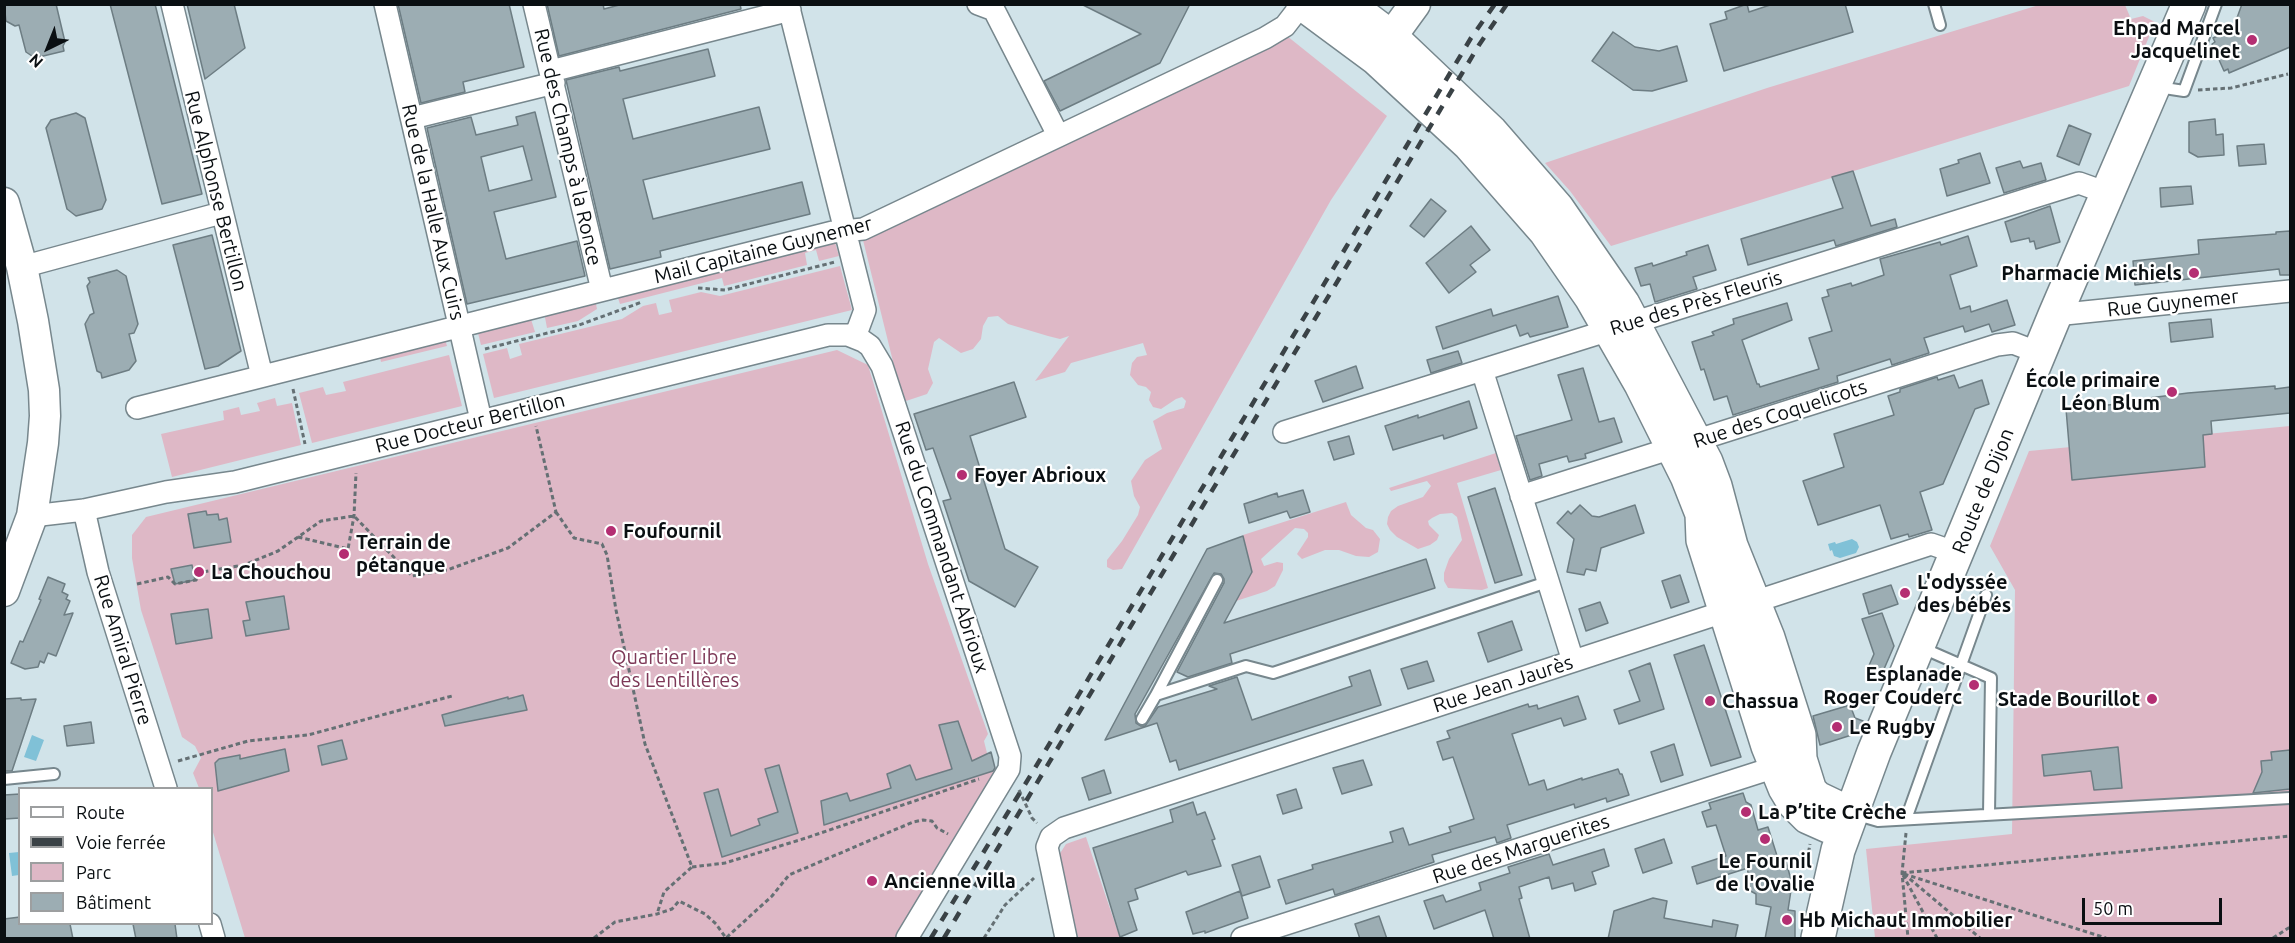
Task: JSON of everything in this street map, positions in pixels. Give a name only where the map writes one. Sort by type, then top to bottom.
[{"type":"main road","points":[[1303,4],[1384,48],[1491,132],[1536,183],[1583,244],[1683,444],[1706,462],[1731,546],[1740,606],[1799,735],[1788,763],[1816,798],[1847,823]]},
{"type":"main road","points":[[1347,4],[1384,48]]},
{"type":"main road","name":"Route de Dijon","points":[[1818,939],[1827,895],[1847,823],[1874,752],[2107,194],[2169,88],[2189,4]]},
{"type":"street","name":"Rue Alphonse Bertillon","points":[[172,4],[262,376]]},
{"type":"street","name":"Rue de la Halle Aux Cuirs","points":[[385,4],[481,420]]},
{"type":"street","name":"Rue des Champs à la Ronce","points":[[534,4],[602,290]]},
{"type":"street","points":[[978,4],[994,10],[1058,135]]},
{"type":"street","name":"Mail Capitaine Guynemer","points":[[137,408],[832,232],[862,229],[1265,38],[1285,26],[1303,4]]},
{"type":"street","points":[[1384,48],[1415,4]]},
{"type":"street","points":[[412,118],[789,8],[866,310],[855,337]]},
{"type":"street","name":"Rue des Près Fleuris","points":[[1284,432],[2079,183],[2107,194]]},
{"type":"street","points":[[4,203],[22,267],[44,390],[43,443],[32,516],[7,577]]},
{"type":"street","points":[[22,267],[221,213]]},
{"type":"street","name":"Rue Guynemer","points":[[2055,315],[2290,291]]},
{"type":"street","name":"Rue Docteur Bertillon","points":[[32,516],[84,510],[166,492],[211,487],[828,335],[839,334],[855,337]]},
{"type":"street","name":"Rue du Commandant Abrioux","points":[[855,337],[870,346],[882,366],[1002,725],[1010,756],[1009,769]]},
{"type":"street","name":"Rue des Coquelicots","points":[[1521,496],[1997,345],[2013,343],[2039,353]]},
{"type":"street","points":[[1482,370],[1573,661]]},
{"type":"street","name":"Rue Amiral Pierre","points":[[84,510],[98,572],[165,787]]},
{"type":"street","name":"Rue Jean Jaurès","points":[[1051,837],[1064,828],[1931,544],[1958,553]]},
{"type":"street","name":"Rue des Marguerites","points":[[1252,937],[1788,763]]},
{"type":"street","points":[[907,939],[1009,769]]},
{"type":"street","points":[[1051,837],[1047,847],[1066,939]]},
{"type":"lane","points":[[1934,4],[1941,25]]},
{"type":"lane","points":[[2169,88],[2216,4]]},
{"type":"lane","points":[[1142,719],[1216,580]]},
{"type":"lane","points":[[1156,695],[1246,666],[1273,673],[1547,582]]},
{"type":"lane","points":[[1906,819],[1986,595]]},
{"type":"lane","points":[[1918,646],[1991,678],[1989,814]]},
{"type":"lane","points":[[4,779],[54,774]]},
{"type":"lane","points":[[1847,823],[2290,798]]},
{"type":"path","points":[[2169,88],[2231,88],[2288,74]]},
{"type":"path","points":[[288,370],[310,463]]},
{"type":"path","points":[[532,407],[556,512],[574,538],[602,544],[607,555],[645,744],[692,867]]},
{"type":"path","points":[[298,537],[348,549],[354,516],[356,468]]},
{"type":"path","points":[[354,516],[412,576],[447,570],[508,548],[556,512]]},
{"type":"path","points":[[136,584],[168,577],[175,584],[196,580],[202,572],[244,565],[278,552],[321,521],[354,516]]},
{"type":"path","points":[[159,766],[248,741],[308,735],[452,696]]},
{"type":"path","points":[[657,914],[664,892],[692,867],[725,863],[1009,769],[1032,818],[1051,837]]},
{"type":"path","points":[[1906,819],[1902,873],[1908,939]]},
{"type":"path","points":[[594,939],[615,922],[657,914],[672,909],[679,902],[705,915],[716,924],[726,938],[772,896],[789,875],[827,860],[871,838],[923,820],[932,821],[937,828],[964,844]]},
{"type":"path","points":[[1902,873],[2290,836]]},
{"type":"path","points":[[984,939],[1005,905],[1050,863]]},
{"type":"path","points":[[1902,873],[1937,939]]},
{"type":"path","points":[[1902,873],[1980,939]]},
{"type":"path","points":[[1902,873],[2106,939]]},
{"type":"path","points":[[2273,939],[2290,927]]},
{"type":"green space","points":[[2039,5],[2125,5],[2131,19],[2143,16],[2155,22],[2129,86],[1611,246],[1570,191],[1545,163],[1767,88]]},
{"type":"green space","points":[[1287,36],[1387,116],[1331,200],[1122,569],[1113,570],[1107,567],[1107,560],[1122,541],[1138,515],[1140,507],[1134,496],[1131,481],[1145,460],[1162,449],[1153,421],[1167,413],[1184,408],[1186,401],[1182,397],[1161,409],[1153,407],[1149,400],[1151,392],[1146,387],[1138,385],[1130,375],[1132,363],[1137,357],[1147,355],[1143,343],[1071,363],[1065,372],[1035,381],[1069,336],[1060,339],[1008,324],[998,316],[988,317],[983,326],[981,339],[973,349],[961,353],[939,338],[934,342],[928,369],[933,383],[927,394],[903,402],[863,240]]},
{"type":"green space","points":[[834,239],[839,256],[819,261],[816,250],[805,253],[807,265],[724,286],[722,278],[620,304],[616,292]]},
{"type":"green space","points":[[840,266],[852,310],[494,398],[483,354],[507,348],[510,359],[522,355],[519,344],[622,319],[643,306],[656,303],[659,315],[672,312],[669,300],[701,292],[720,296]]},
{"type":"green space","points":[[595,299],[597,309],[578,321],[547,328],[544,312]]},
{"type":"green space","points":[[530,316],[535,332],[481,345],[477,329]]},
{"type":"green space","points":[[444,336],[447,346],[381,362],[379,353]]},
{"type":"green space","name":"Quartier Libre des Lentillères","points":[[837,350],[868,365],[928,564],[988,734],[984,741],[987,753],[992,756],[996,770],[990,789],[900,938],[245,938],[213,832],[213,787],[199,787],[193,773],[201,758],[195,746],[182,737],[141,610],[132,558],[132,535],[146,517]]},
{"type":"green space","points":[[449,355],[462,406],[312,443],[299,393],[323,387],[326,395],[346,391],[343,382]]},
{"type":"green space","points":[[275,398],[277,406],[292,403],[301,445],[172,477],[161,434],[224,420],[223,411],[239,407],[241,415],[260,411],[257,403]]},
{"type":"green space","name":"Stade Bourillot","points":[[2290,426],[2290,938],[1875,938],[1866,849],[2012,834],[2015,590],[1990,546],[2029,451]]},
{"type":"green space","points":[[1496,453],[1501,470],[1457,483],[1488,588],[1482,590],[1448,588],[1444,581],[1444,573],[1449,559],[1462,540],[1457,517],[1452,513],[1440,514],[1428,521],[1439,535],[1437,540],[1430,545],[1418,549],[1397,537],[1390,530],[1387,524],[1388,517],[1391,511],[1398,506],[1423,497],[1431,486],[1427,481],[1391,491],[1389,488]]},
{"type":"green space","points":[[1346,502],[1351,515],[1366,528],[1373,530],[1380,539],[1378,552],[1369,557],[1356,556],[1339,550],[1325,550],[1302,559],[1297,554],[1308,537],[1308,533],[1304,529],[1295,528],[1261,559],[1264,566],[1277,562],[1283,563],[1283,570],[1275,586],[1236,601],[1252,572],[1243,535]]},
{"type":"green space","points":[[1086,837],[1120,938],[1078,938],[1059,855],[1066,844]]},
{"type":"water","points":[[1852,539],[1859,547],[1856,553],[1840,558],[1834,556],[1832,550],[1830,551],[1828,544]]},
{"type":"water","points":[[32,735],[44,740],[36,761],[24,757]]},
{"type":"water","points":[[18,852],[18,875],[12,876],[9,853]]},
{"type":"building","points":[[4,4],[56,4],[65,42],[64,51],[35,58],[26,52],[19,25],[15,26],[6,21]]},
{"type":"building","points":[[110,4],[155,4],[202,194],[162,204]]},
{"type":"building","points":[[187,4],[234,4],[245,48],[205,79]]},
{"type":"building","points":[[398,4],[509,4],[524,67],[463,82],[465,92],[421,103]]},
{"type":"building","points":[[547,4],[603,4],[604,9],[623,4],[740,4],[741,9],[559,56]]},
{"type":"building","points":[[1081,4],[1190,4],[1160,63],[1060,111],[1044,81],[1141,34]]},
{"type":"building","points":[[1747,4],[1749,12],[1773,4],[1845,4],[1853,32],[1724,71],[1710,24],[1727,19],[1725,12]]},
{"type":"building","name":"Ehpad Marcel Jacquelinet","points":[[2242,4],[2290,4],[2290,47],[2229,73],[2228,69],[2224,71],[2212,44],[2215,42],[2213,38],[2233,29]]},
{"type":"building","points":[[1613,32],[1635,47],[1659,51],[1677,46],[1687,81],[1652,91],[1633,90],[1592,61]]},
{"type":"building","points":[[708,49],[715,76],[623,99],[633,139],[759,107],[770,149],[643,180],[653,219],[802,182],[810,214],[660,251],[661,257],[610,269],[566,80],[619,67],[620,71]]},
{"type":"building","points":[[535,112],[556,197],[494,212],[506,259],[577,241],[585,276],[467,304],[427,128],[471,117],[476,135],[518,125],[516,117]],"holes":[[[523,146],[532,180],[489,191],[481,157]]]},
{"type":"building","points":[[76,113],[85,118],[106,200],[102,209],[76,216],[67,209],[46,128],[51,120]]},
{"type":"building","points":[[2215,119],[2216,135],[2223,134],[2224,155],[2198,157],[2189,152],[2189,122]]},
{"type":"building","points":[[2069,125],[2091,134],[2079,165],[2057,156]]},
{"type":"building","points":[[2264,144],[2266,164],[2239,166],[2237,146]]},
{"type":"building","points":[[1980,153],[1990,183],[1947,196],[1940,169]]},
{"type":"building","points":[[2020,161],[2023,168],[2041,163],[2046,180],[2004,193],[1996,168]]},
{"type":"building","points":[[1853,171],[1871,226],[1895,219],[1897,227],[1836,246],[1834,240],[1748,265],[1741,239],[1843,208],[1832,177]]},
{"type":"building","points":[[2191,186],[2193,204],[2161,207],[2160,188]]},
{"type":"building","points":[[1431,199],[1446,211],[1424,237],[1410,226]]},
{"type":"building","points":[[2050,206],[2060,242],[2036,249],[2034,241],[2030,242],[2029,238],[2011,242],[2005,222]]},
{"type":"building","points":[[1471,226],[1490,250],[1470,265],[1476,272],[1449,293],[1426,263]]},
{"type":"building","points":[[2290,231],[2290,275],[2280,275],[2279,269],[2135,285],[2133,261],[2199,254],[2198,240]]},
{"type":"building","points":[[212,235],[241,351],[218,366],[205,369],[173,245]]},
{"type":"building","points":[[1968,236],[1977,266],[1950,275],[1960,309],[1970,306],[1971,312],[2007,300],[2015,325],[1992,332],[1989,324],[1965,332],[1963,326],[1924,338],[1929,353],[1892,365],[1890,359],[1837,376],[1838,382],[1733,415],[1727,396],[1714,400],[1692,342],[1714,335],[1712,332],[1734,324],[1733,319],[1787,303],[1792,320],[1742,340],[1757,384],[1760,387],[1819,369],[1809,338],[1832,331],[1822,298],[1829,296],[1827,290],[1851,283],[1852,286],[1884,275],[1880,259],[1940,242],[1941,245]]},
{"type":"building","points":[[1708,245],[1716,270],[1693,277],[1697,289],[1655,302],[1650,284],[1641,286],[1635,268],[1652,263],[1653,266],[1687,255],[1686,252]]},
{"type":"building","points":[[117,270],[126,276],[138,324],[134,333],[129,334],[136,361],[129,370],[102,378],[101,373],[97,371],[85,324],[90,315],[94,313],[87,286],[90,282],[88,278]]},
{"type":"building","points":[[1558,296],[1568,327],[1530,337],[1528,333],[1520,336],[1516,325],[1443,349],[1436,327],[1491,309],[1493,316]]},
{"type":"building","points":[[2211,319],[2213,337],[2171,342],[2169,323]]},
{"type":"building","points":[[1458,351],[1462,363],[1431,373],[1427,360]]},
{"type":"building","points":[[1356,366],[1363,388],[1323,402],[1315,381]]},
{"type":"building","points":[[1583,368],[1599,422],[1614,418],[1622,442],[1585,454],[1586,458],[1569,462],[1567,456],[1539,464],[1542,476],[1530,480],[1516,436],[1572,420],[1558,375]]},
{"type":"building","points":[[1954,375],[1959,388],[1982,380],[1989,404],[1975,409],[1943,484],[1920,492],[1932,530],[1909,537],[1908,534],[1891,539],[1880,505],[1818,525],[1803,481],[1844,467],[1834,434],[1894,415],[1888,396],[1900,392],[1900,389],[1937,377],[1938,380]]},
{"type":"building","name":"Foyer Abrioux","points":[[1014,382],[1026,417],[970,436],[1005,549],[1038,567],[1015,607],[969,581],[943,501],[951,499],[933,448],[926,450],[914,414]]},
{"type":"building","points":[[2275,386],[2275,389],[2290,387],[2290,413],[2211,421],[2212,434],[2203,435],[2205,467],[2072,480],[2066,409],[2118,404],[2118,402],[2188,393]]},
{"type":"building","points":[[1469,401],[1477,428],[1444,439],[1443,435],[1393,450],[1385,426]]},
{"type":"building","points":[[1349,436],[1354,454],[1334,460],[1328,442]]},
{"type":"building","points":[[1495,488],[1522,575],[1495,583],[1468,497]]},
{"type":"building","points":[[1303,490],[1310,512],[1290,518],[1287,511],[1249,523],[1244,504],[1277,493],[1278,497]]},
{"type":"building","points":[[1580,505],[1592,516],[1599,517],[1635,505],[1644,533],[1601,548],[1596,571],[1586,569],[1584,575],[1567,572],[1574,539],[1557,523],[1568,511],[1571,514]]},
{"type":"building","points":[[206,511],[207,515],[218,514],[219,520],[227,518],[231,542],[194,548],[188,514]]},
{"type":"building","points":[[1243,536],[1252,572],[1224,623],[1426,559],[1435,588],[1230,654],[1232,663],[1188,677],[1177,672],[1224,583],[1221,574],[1214,573],[1135,714],[1136,723],[1145,726],[1158,707],[1217,689],[1209,686],[1237,677],[1252,720],[1352,686],[1349,677],[1370,670],[1381,705],[1179,770],[1176,760],[1170,762],[1157,723],[1105,740],[1207,549]]},
{"type":"building","points":[[192,565],[195,580],[175,584],[171,569]]},
{"type":"building","points":[[1680,575],[1689,602],[1671,608],[1662,581]]},
{"type":"building","points":[[48,577],[65,584],[62,592],[68,595],[66,599],[70,601],[64,615],[73,613],[56,656],[48,653],[44,663],[40,661],[38,667],[25,669],[11,663],[20,641],[23,642]]},
{"type":"building","points":[[1891,585],[1898,604],[1869,614],[1863,594]]},
{"type":"building","points":[[284,596],[289,629],[246,636],[243,621],[250,620],[246,602]]},
{"type":"building","points":[[1600,602],[1608,623],[1586,631],[1579,609]]},
{"type":"building","points":[[208,609],[212,638],[176,644],[171,614]]},
{"type":"building","points":[[1882,613],[1894,646],[1881,676],[1867,670],[1874,654],[1862,619]]},
{"type":"building","points":[[1512,621],[1522,650],[1488,662],[1478,633]]},
{"type":"building","points":[[1704,645],[1741,757],[1711,766],[1674,655]]},
{"type":"building","points":[[1427,661],[1434,681],[1408,689],[1401,669]]},
{"type":"building","points":[[1650,663],[1664,709],[1619,724],[1614,710],[1640,701],[1629,671]]},
{"type":"building","points":[[523,695],[527,710],[445,726],[442,715]]},
{"type":"building","points":[[1578,696],[1586,719],[1564,726],[1561,718],[1512,734],[1529,785],[1544,780],[1547,790],[1618,769],[1629,795],[1607,802],[1606,798],[1575,808],[1574,804],[1507,825],[1511,838],[1497,843],[1495,837],[1432,855],[1434,862],[1335,895],[1333,889],[1286,904],[1278,880],[1313,869],[1312,865],[1393,842],[1390,832],[1403,828],[1409,845],[1451,832],[1449,827],[1474,819],[1453,757],[1443,760],[1437,742],[1450,738],[1447,731],[1528,704],[1529,707],[1537,705],[1538,709]]},
{"type":"building","points":[[21,698],[21,700],[36,699],[12,771],[4,771],[4,699]]},
{"type":"building","name":"Le Rugby","points":[[1850,705],[1855,718],[1863,721],[1858,733],[1820,745],[1813,716]]},
{"type":"building","points":[[958,721],[972,761],[991,752],[995,768],[993,771],[824,825],[821,801],[847,793],[850,801],[891,788],[887,774],[910,765],[916,780],[952,769],[939,725]]},
{"type":"building","points":[[91,722],[94,743],[67,746],[64,726]]},
{"type":"building","points":[[342,740],[347,759],[322,765],[318,746]]},
{"type":"building","points":[[1674,744],[1683,775],[1661,782],[1651,752]]},
{"type":"building","points":[[2118,747],[2122,788],[2094,790],[2091,771],[2044,776],[2042,755]]},
{"type":"building","points":[[285,749],[289,771],[218,791],[215,763],[219,759],[240,755],[240,759]]},
{"type":"building","points":[[2290,750],[2290,789],[2253,793],[2262,772],[2261,761],[2272,760],[2271,752]]},
{"type":"building","points":[[1363,760],[1372,785],[1342,794],[1333,768]]},
{"type":"building","points":[[779,765],[798,833],[722,857],[704,793],[718,789],[731,836],[760,825],[758,819],[778,812],[765,769]]},
{"type":"building","points":[[1104,770],[1111,793],[1089,800],[1082,778]]},
{"type":"building","points":[[1296,789],[1302,808],[1283,814],[1277,795]]},
{"type":"building","points":[[1743,793],[1746,802],[1751,805],[1758,830],[1768,827],[1778,859],[1785,857],[1792,884],[1788,910],[1795,911],[1795,939],[1765,939],[1771,907],[1756,904],[1756,894],[1747,889],[1748,868],[1697,884],[1692,867],[1726,856],[1716,825],[1707,827],[1702,812],[1711,809],[1709,803]]},
{"type":"building","points":[[18,794],[18,818],[4,819],[4,795]]},
{"type":"building","points":[[1193,802],[1197,815],[1205,812],[1215,839],[1212,840],[1221,866],[1188,875],[1186,871],[1135,889],[1138,899],[1128,902],[1137,930],[1120,937],[1093,848],[1173,822],[1170,810]]},
{"type":"building","points":[[1664,839],[1672,863],[1643,873],[1635,849]]},
{"type":"building","points":[[1604,849],[1609,866],[1592,872],[1596,884],[1575,891],[1573,883],[1552,889],[1549,877],[1519,887],[1522,898],[1519,899],[1530,939],[1494,939],[1485,910],[1434,929],[1424,901],[1443,895],[1446,902],[1481,890],[1479,883],[1510,873],[1508,867],[1549,854],[1553,865]]},
{"type":"building","points":[[1260,856],[1270,887],[1242,896],[1232,865]]},
{"type":"building","points":[[1240,891],[1248,918],[1205,933],[1205,931],[1193,934],[1186,912]]},
{"type":"building","points":[[1653,898],[1667,901],[1664,918],[1712,927],[1713,920],[1738,925],[1735,939],[1608,939],[1614,911]]},
{"type":"building","points":[[1379,916],[1387,939],[1360,939],[1355,924]]},
{"type":"building","points":[[18,917],[18,925],[70,925],[73,939],[5,939],[4,919]]},
{"type":"building","points":[[133,925],[175,925],[177,939],[136,939]]},
{"type":"railway","points":[[931,938],[1471,38],[1495,4]]},
{"type":"railway","points":[[944,938],[1479,45],[1507,4]]},
{"type":"place","name":"Ehpad Marcel Jacquelinet","points":[[2252,40]]},
{"type":"place","name":"Pharmacie Michiels","points":[[2194,273]]},
{"type":"place","name":"École primaire Léon Blum","points":[[2172,392]]},
{"type":"place","name":"Foyer Abrioux","points":[[962,475]]},
{"type":"place","name":"Foufournil","points":[[611,531]]},
{"type":"place","name":"Terrain de pétanque","points":[[344,554]]},
{"type":"place","name":"La Chouchou","points":[[199,572]]},
{"type":"place","name":"L'odyssée des bébés","points":[[1905,593]]},
{"type":"place","name":"Esplanade Roger Couderc","points":[[1974,685]]},
{"type":"place","name":"Stade Bourillot","points":[[2152,699]]},
{"type":"place","name":"Chassua","points":[[1710,701]]},
{"type":"place","name":"Le Rugby","points":[[1837,727]]},
{"type":"place","name":"La P’tite Crèche","points":[[1746,812]]},
{"type":"place","name":"Le Fournil de l'Ovalie","points":[[1765,839]]},
{"type":"place","name":"Ancienne villa","points":[[872,881]]},
{"type":"place","name":"Hb Michaut Immobilier","points":[[1787,920]]}]
